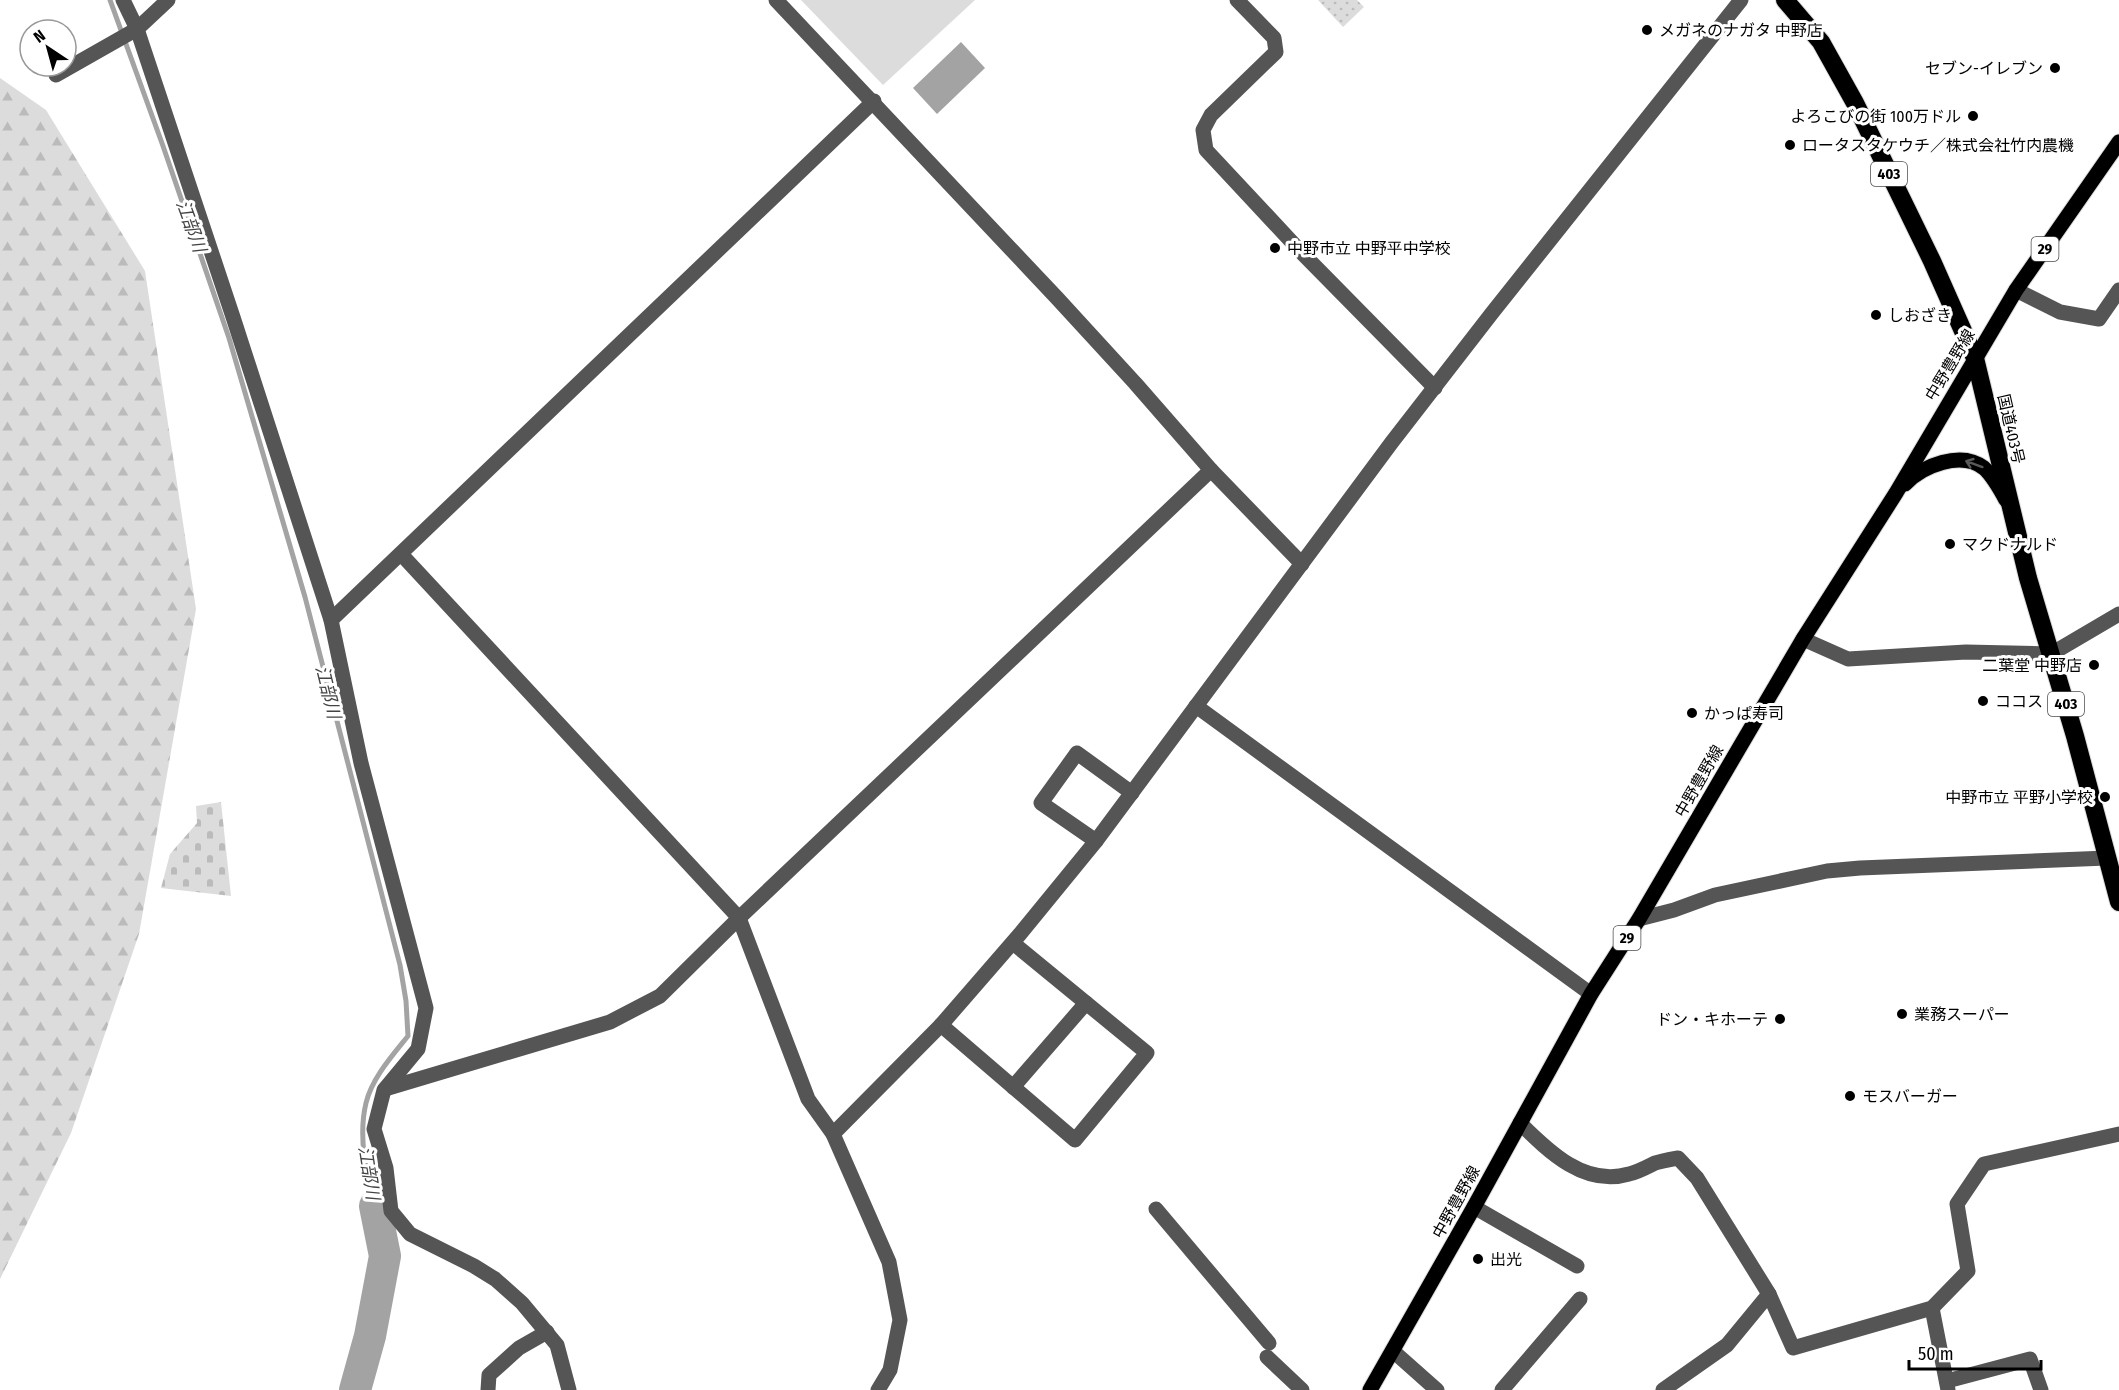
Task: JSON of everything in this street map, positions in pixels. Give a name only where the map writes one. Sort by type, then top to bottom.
[{"type":"highway","name":"国道403号","points":[[1785,0],[1821,42],[1855,103],[1932,261],[1975,358],[2010,507],[2119,902]]},
{"type":"main road","name":"中野豊野線","points":[[1370,1390],[1591,994],[1639,919],[1803,639],[1896,493],[2016,290],[2119,142]]},
{"type":"main road","points":[[1896,493],[1910,479],[1935,465],[1964,460],[1974,462],[1983,468],[2010,507]]},
{"type":"street","points":[[123,0],[136,30],[233,317],[331,620],[362,764],[426,1008],[418,1049],[384,1090],[374,1129],[386,1168],[391,1211],[410,1234],[495,1279],[522,1303],[557,1345],[569,1390]]},
{"type":"street","points":[[78,63],[136,30],[168,0]]},
{"type":"street","points":[[776,0],[1128,375],[1211,470],[1302,564]]},
{"type":"street","points":[[1237,0],[1274,38],[1276,52],[1211,115],[1203,130],[1206,150],[1303,254],[1435,388]]},
{"type":"street","points":[[833,1134],[941,1025],[1013,943],[1096,841],[1392,442],[1742,0]]},
{"type":"street","points":[[331,620],[874,102]]},
{"type":"street","points":[[2016,290],[2060,312],[2099,319],[2119,290]]},
{"type":"street","points":[[384,1090],[610,1022],[660,996],[739,918],[1211,470]]},
{"type":"street","points":[[400,554],[739,918],[808,1100],[833,1134],[889,1262],[900,1320],[890,1370],[878,1390]]},
{"type":"street","points":[[1803,639],[1848,659],[1966,652],[2051,654],[2119,614]]},
{"type":"street","points":[[1196,706],[1591,994]]},
{"type":"street","points":[[1096,841],[1041,802],[1077,753],[1132,793]]},
{"type":"street","points":[[1639,919],[1674,910],[1715,895],[1827,871],[2107,858]]},
{"type":"street","points":[[941,1025],[1075,1140],[1147,1053],[1013,943]]},
{"type":"street","points":[[1013,1087],[1086,1003]]},
{"type":"street","points":[[1520,1124],[1561,1161],[1585,1173],[1611,1178],[1631,1174],[1658,1162],[1678,1158],[1697,1179],[1769,1294],[1793,1348],[1932,1308],[1968,1271],[1957,1204],[1984,1164],[2119,1134]]},
{"type":"street","points":[[1474,1207],[1577,1266]]},
{"type":"street","points":[[1156,1209],[1302,1390]]},
{"type":"street","points":[[1663,1390],[1727,1345],[1769,1294]]},
{"type":"street","points":[[1502,1390],[1580,1299]]},
{"type":"street","points":[[1932,1308],[1948,1386],[2030,1359],[2040,1390]]},
{"type":"street","points":[[488,1390],[489,1376],[519,1348],[547,1332]]},
{"type":"street","points":[[1393,1351],[1437,1390]]},
{"type":"green space","points":[[801,0],[975,0],[883,85]]},
{"type":"green space","points":[[1318,0],[1357,0],[1364,7],[1343,27]]},
{"type":"green space","points":[[0,78],[46,110],[145,271],[196,609],[139,934],[71,1133],[0,1279]]},
{"type":"green space","points":[[221,802],[231,896],[161,888],[170,854],[197,823],[196,806]]},
{"type":"shaded area","points":[[961,42],[985,68],[937,114],[913,88]]},
{"type":"waterway","name":"江部川","points":[[110,0],[229,338],[305,597],[400,965],[406,1001],[408,1036],[373,1085],[364,1116],[364,1155],[375,1206]]},
{"type":"waterway","name":"江部川","points":[[355,1390],[370,1336],[385,1256],[375,1206]]},
{"type":"place","name":"メガネのナガタ 中野店","points":[[1647,30]]},
{"type":"place","name":"セブン-イレブン","points":[[2055,68]]},
{"type":"place","name":"よろこびの街 100万ドル","points":[[1973,116]]},
{"type":"place","name":"ロータスタケウチ／株式会社竹内農機","points":[[1790,145]]},
{"type":"place","name":"中野市立 中野平中学校","points":[[1275,248]]},
{"type":"place","name":"しおざき","points":[[1876,315]]},
{"type":"place","name":"マクドナルド","points":[[1950,544]]},
{"type":"place","name":"二葉堂 中野店","points":[[2094,665]]},
{"type":"place","name":"ココス","points":[[1983,701]]},
{"type":"place","name":"かっぱ寿司","points":[[1692,713]]},
{"type":"place","name":"中野市立 平野小学校","points":[[2105,797]]},
{"type":"place","name":"業務スーパー","points":[[1902,1014]]},
{"type":"place","name":"ドン・キホーテ","points":[[1780,1019]]},
{"type":"place","name":"モスバーガー","points":[[1850,1096]]},
{"type":"place","name":"出光","points":[[1478,1259]]}]
